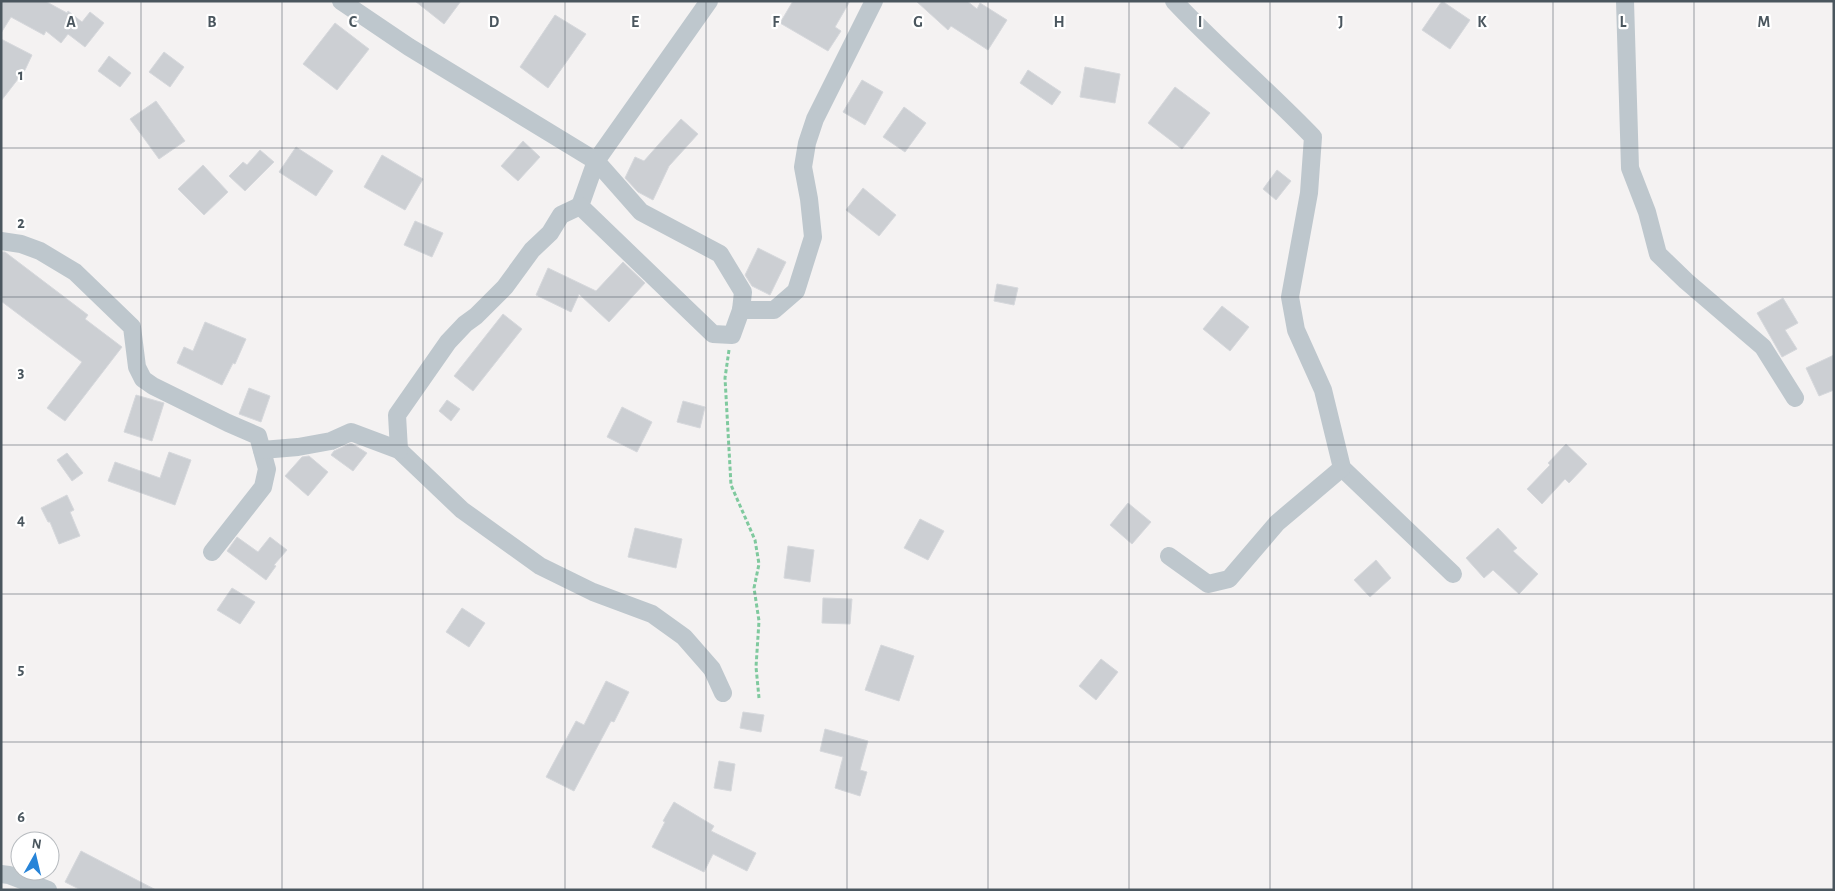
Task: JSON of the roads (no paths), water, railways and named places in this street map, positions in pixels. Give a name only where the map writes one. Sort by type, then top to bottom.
[{"type":"street","points":[[341,1],[409,47],[596,161],[641,212],[720,254],[743,292],[741,310],[732,335],[713,334],[580,206]]},
{"type":"street","points":[[399,450],[397,415],[448,342],[464,324],[476,316],[504,288],[532,250],[550,233],[561,215],[580,206],[596,161],[709,1]]},
{"type":"street","points":[[741,310],[774,310],[796,291],[813,237],[803,167],[807,143],[815,119],[874,1]]},
{"type":"street","points":[[1174,1],[1198,27],[1286,108],[1313,137],[1309,193],[1290,297],[1296,330],[1323,390],[1342,468],[1453,574]]},
{"type":"street","points":[[1624,1],[1630,168],[1647,212],[1658,254],[1686,281],[1764,347],[1795,398]]},
{"type":"street","points":[[1,241],[21,244],[40,251],[75,272],[132,327],[137,367],[143,379],[152,386],[258,436],[267,469],[263,487],[212,552]]},
{"type":"street","points":[[262,450],[298,447],[331,441],[351,432],[399,450],[462,510],[540,566],[592,592],[652,614],[684,637],[712,670],[723,693]]},
{"type":"street","points":[[1169,556],[1208,584],[1229,579],[1277,523],[1342,468]]},
{"type":"street","points":[[1,874],[9,875],[48,890]]}]
